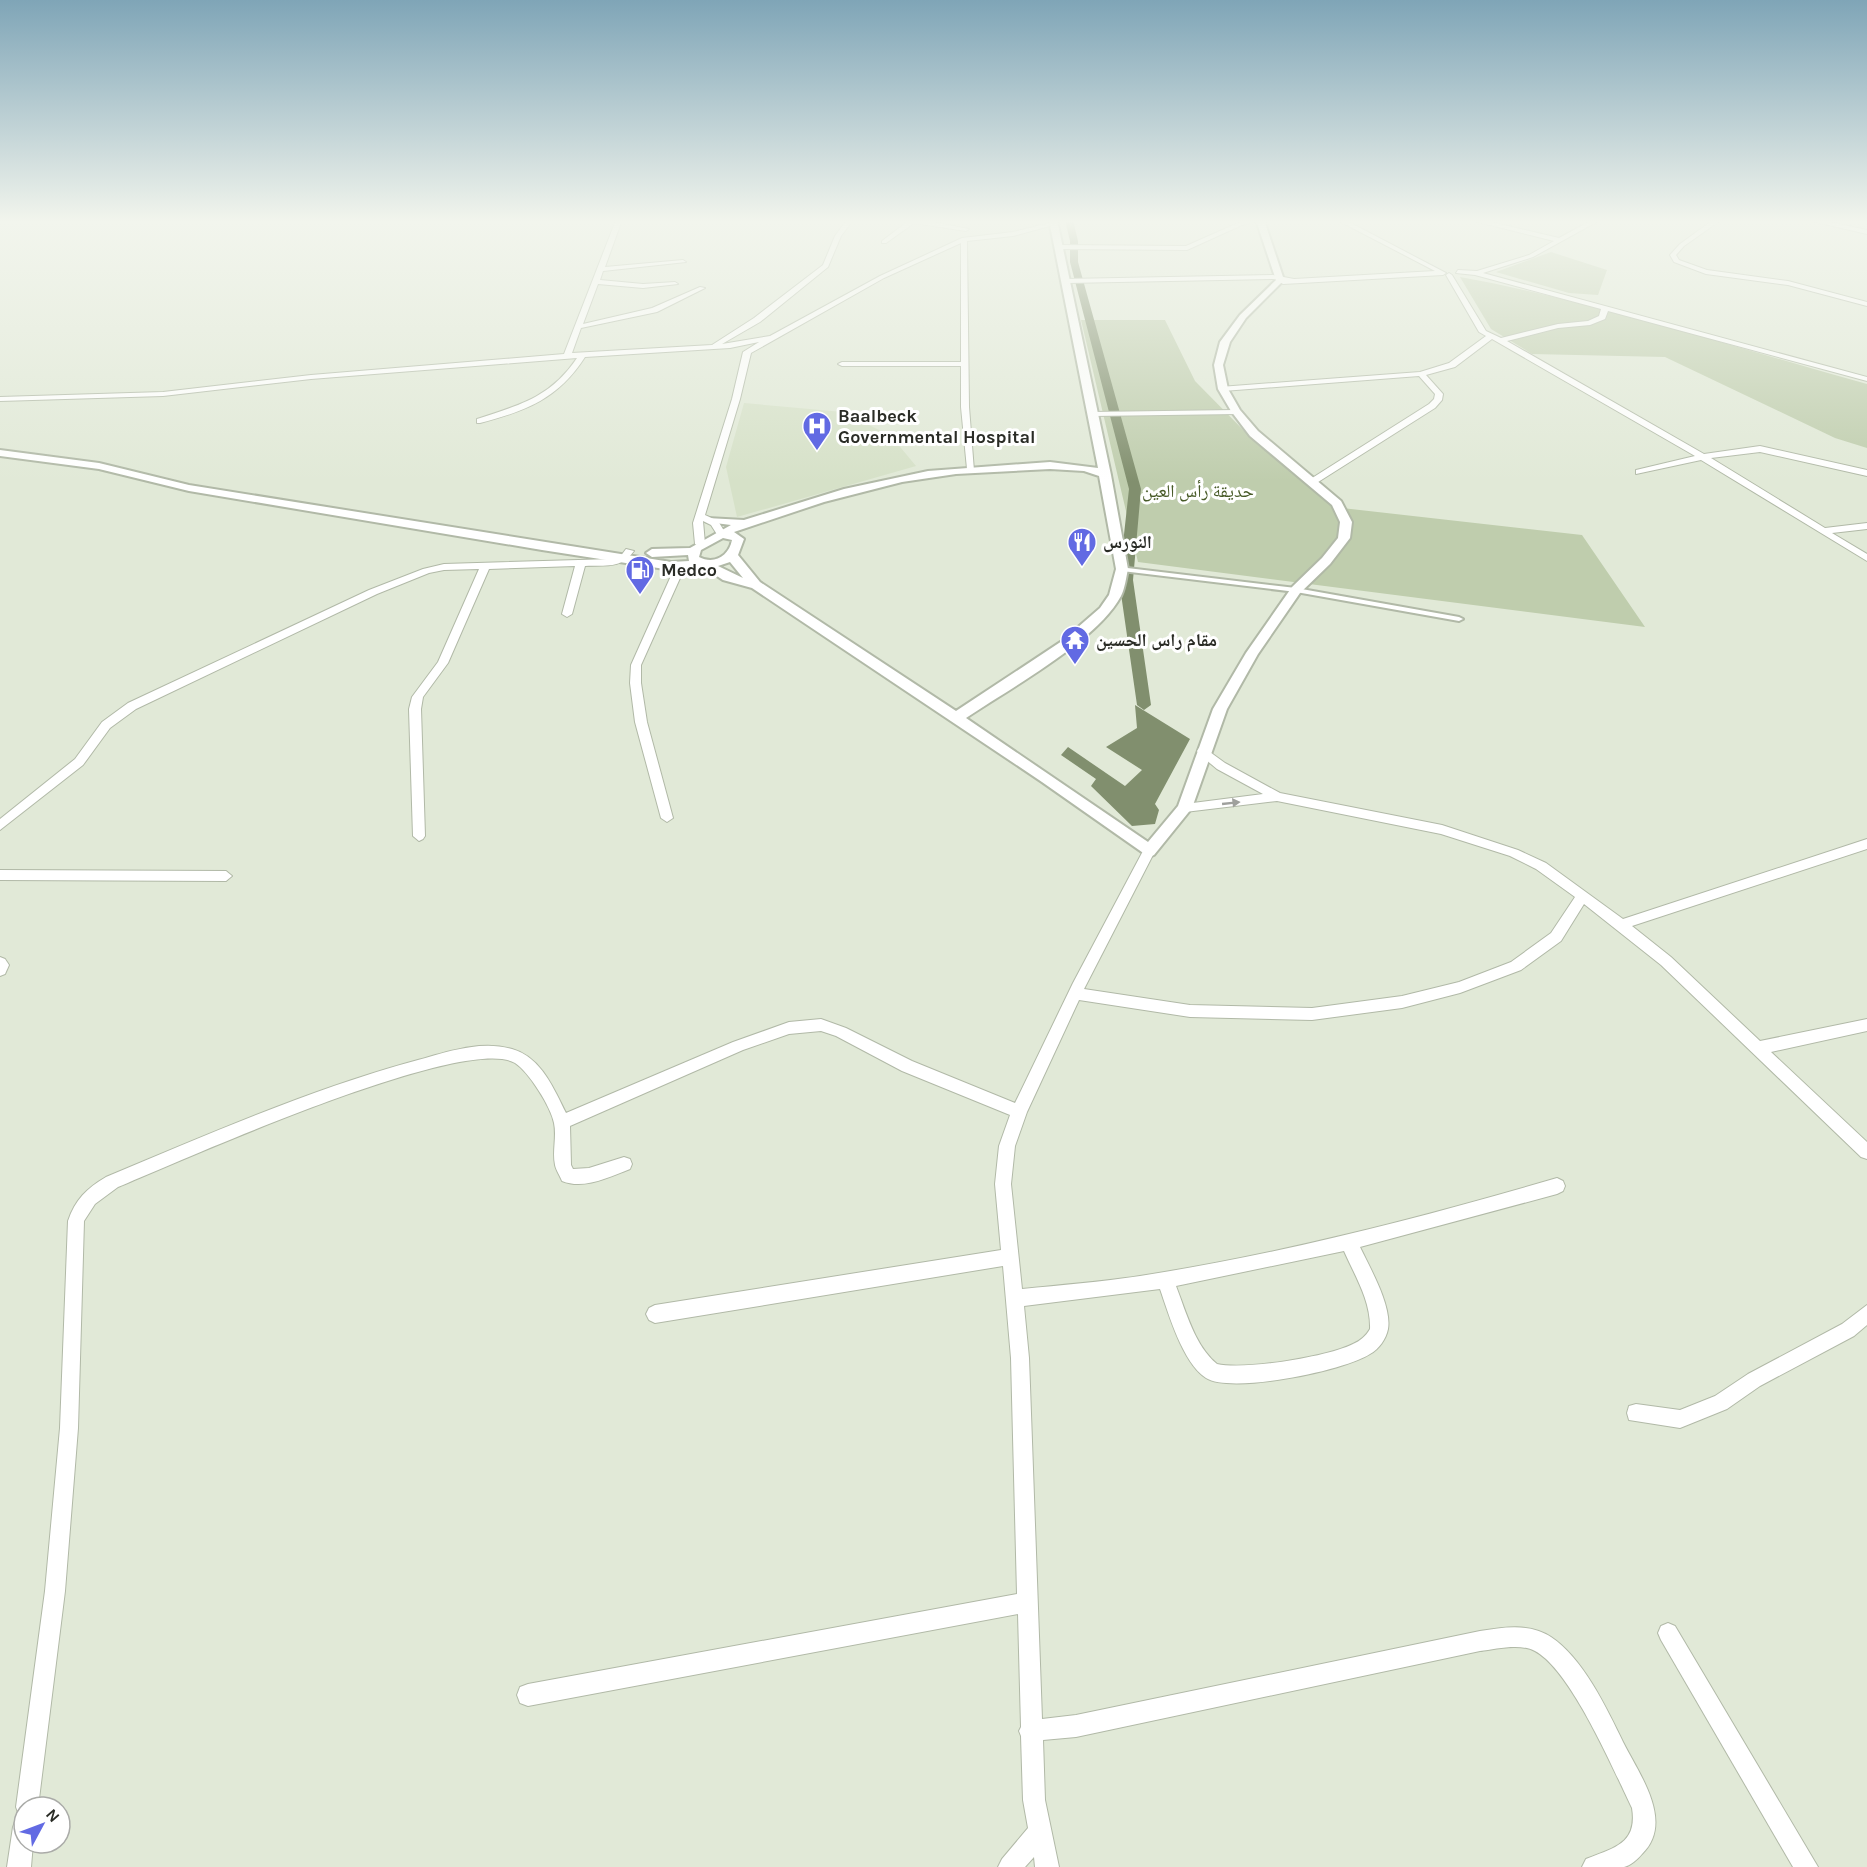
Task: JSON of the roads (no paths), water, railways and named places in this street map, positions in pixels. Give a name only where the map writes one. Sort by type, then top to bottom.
[{"type":"street","points":[[567,357],[586,307]]},
{"type":"street","points":[[578,327],[608,323],[660,307]]},
{"type":"street","points":[[712,348],[773,307]]},
{"type":"street","points":[[756,585],[727,577],[693,558],[697,530],[705,518],[747,352],[769,338],[831,307]]},
{"type":"street","points":[[965,307],[964,363],[971,469]]},
{"type":"street","points":[[957,717],[1080,632],[1104,611],[1116,594],[1122,569],[1100,451],[1098,414],[1078,307]]},
{"type":"street","points":[[1047,1867],[1034,1800],[1030,1731],[1020,1358],[1008,1257],[1003,1185],[1007,1146],[1019,1112],[1075,994],[1149,851],[1185,808],[1203,751],[1235,681],[1296,590],[1339,546],[1346,531],[1344,514],[1338,503],[1257,437],[1235,412],[1223,389],[1219,358],[1224,343],[1251,307]]},
{"type":"street","points":[[1468,307],[1479,327],[1490,337],[1703,458],[1867,558]]},
{"type":"street","points":[[1602,307],[1867,379]]},
{"type":"street","points":[[1499,341],[1558,326],[1590,323],[1602,316],[1605,308]]},
{"type":"street","points":[[1223,389],[1421,374],[1452,364],[1490,337]]},
{"type":"street","points":[[0,399],[163,394],[416,367],[712,348],[769,338]]},
{"type":"street","points":[[730,346],[747,352]]},
{"type":"street","points":[[480,421],[552,393],[573,371],[582,356]]},
{"type":"street","points":[[842,364],[964,363]]},
{"type":"street","points":[[1312,482],[1432,406],[1439,394],[1421,374]]},
{"type":"street","points":[[1098,414],[1235,412]]},
{"type":"street","points":[[0,446],[142,465],[202,482],[471,530]]},
{"type":"street","points":[[1639,472],[1703,458],[1769,450],[1867,473]]},
{"type":"street","points":[[1065,465],[1086,460],[1100,451]]},
{"type":"street","points":[[0,453],[99,466],[189,488],[471,530],[626,555],[681,567],[718,563],[732,555],[739,543],[769,516]]},
{"type":"street","points":[[0,826],[80,762],[106,725],[132,706],[406,578],[444,567],[616,562],[626,555],[663,555],[696,548],[749,522],[868,484],[919,474],[1065,465],[1087,468],[1106,475]]},
{"type":"street","points":[[705,518],[729,523],[749,522]]},
{"type":"street","points":[[705,518],[719,526],[722,534]]},
{"type":"street","points":[[1822,531],[1867,526]]},
{"type":"street","points":[[722,534],[735,537],[739,543]]},
{"type":"street","points":[[732,555],[756,585],[957,717],[1149,851]]},
{"type":"street","points":[[567,614],[580,562]]},
{"type":"street","points":[[419,836],[415,709],[418,697],[443,663],[486,565]]},
{"type":"street","points":[[667,818],[641,716],[636,665],[681,567]]},
{"type":"street","points":[[1122,569],[1296,590],[1460,619]]},
{"type":"street","points":[[1203,751],[1221,766],[1276,797]]},
{"type":"street","points":[[1185,808],[1276,797],[1442,830],[1485,842],[1541,866],[1666,961],[1867,1152]]},
{"type":"street","points":[[1621,925],[1867,844]]},
{"type":"street","points":[[0,875],[226,876]]},
{"type":"street","points":[[1075,994],[1191,1011],[1224,1012],[1312,1014],[1402,1002],[1460,987],[1516,966],[1556,937],[1582,896]]},
{"type":"street","points":[[0,963],[2,965],[0,970]]},
{"type":"street","points":[[1759,1048],[1867,1024]]},
{"type":"street","points":[[562,1122],[738,1046],[789,1028],[821,1025],[841,1032],[907,1065],[1019,1112]]},
{"type":"street","points":[[29,1795],[55,1591],[69,1428],[76,1221],[84,1204],[112,1182],[284,1110],[402,1070],[471,1053],[512,1054],[525,1061],[548,1092],[562,1122],[563,1165],[568,1176],[573,1178],[624,1164]]},
{"type":"street","points":[[1014,1298],[1165,1280],[1444,1220],[1557,1186]]},
{"type":"street","points":[[1165,1280],[1194,1348],[1204,1365],[1221,1375],[1278,1371],[1349,1356],[1375,1339],[1379,1327],[1374,1302],[1349,1242]]},
{"type":"street","points":[[655,1314],[1008,1257]]},
{"type":"street","points":[[1636,1413],[1680,1419],[1721,1403],[1754,1380],[1848,1330],[1867,1314]]},
{"type":"street","points":[[528,1695],[1028,1602]]},
{"type":"street","points":[[1668,1633],[1806,1867]]},
{"type":"street","points":[[1030,1731],[1076,1726],[1480,1641],[1515,1637],[1531,1639],[1544,1645],[1559,1658],[1580,1688],[1643,1807],[1645,1827],[1640,1840],[1608,1864],[1594,1867]]},
{"type":"street","points":[[1010,1867],[1040,1832]]},
{"type":"waterway","points":[[1088,307],[1135,489],[1126,580],[1144,705]]},
{"type":"place","name":"Baalbeck Governmental Hospital","points":[[817,452]]},
{"type":"place","name":"النورس","points":[[1082,568]]},
{"type":"place","name":"Medco","points":[[640,596]]},
{"type":"place","name":"مقام راس الحسين","points":[[1075,666]]},
{"type":"park label","name":"حديقة رأس العين","points":[[1198,491]]}]
